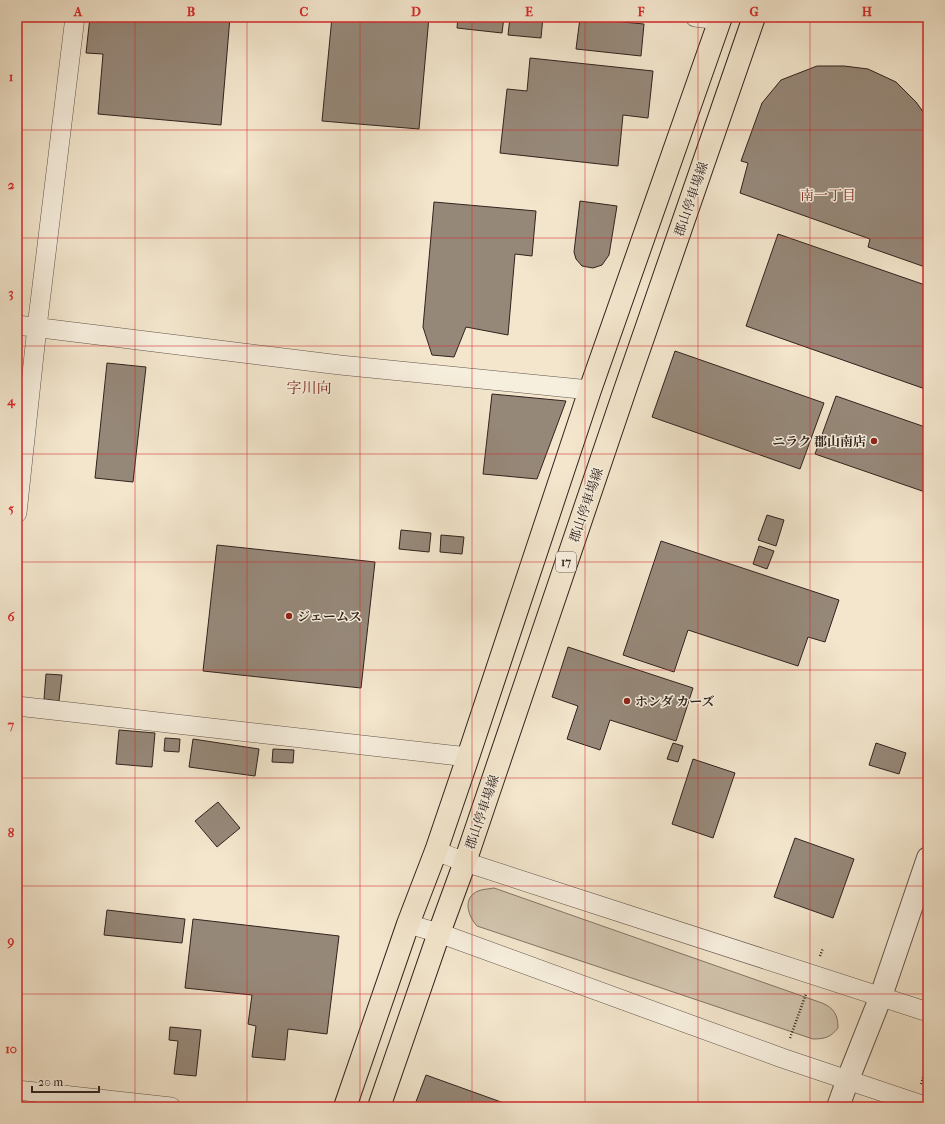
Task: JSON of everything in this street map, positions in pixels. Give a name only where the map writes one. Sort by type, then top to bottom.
[{"type":"main road","name":"郡山停車場線","points":[[378,1107],[465,862],[627,384],[754,17]]},
{"type":"main road","name":"17","points":[[346,1107],[408,924],[436,851],[468,758],[590,390],[720,18]]},
{"type":"street","points":[[17,513],[36,327],[75,17]]},
{"type":"street","points":[[695,17],[720,18]]},
{"type":"street","points":[[17,325],[340,365],[590,390]]},
{"type":"street","points":[[17,706],[468,758]]},
{"type":"street","points":[[436,851],[465,862],[928,1012]]},
{"type":"street","points":[[838,1107],[881,996],[928,858]]},
{"type":"street","points":[[408,924],[439,933],[782,1058],[928,1107]]},
{"type":"street","points":[[17,1090],[171,1107]]},
{"type":"path","points":[[782,1058],[823,948]]},
{"type":"shaded area","points":[[494,888],[822,1003],[830,1007],[834,1012],[837,1019],[838,1028],[833,1034],[827,1037],[813,1039],[477,926],[469,912],[468,903],[470,898],[478,891]]},
{"type":"building","points":[[90,17],[230,17],[221,125],[98,114],[103,54],[86,53]]},
{"type":"building","points":[[332,17],[429,17],[419,129],[322,121]]},
{"type":"building","points":[[458,17],[504,17],[502,33],[457,28]]},
{"type":"building","points":[[510,17],[543,17],[541,38],[508,35]]},
{"type":"building","points":[[580,18],[644,24],[641,56],[576,49]]},
{"type":"building","points":[[530,58],[653,71],[648,118],[623,115],[618,166],[500,153],[507,89],[527,91]]},
{"type":"building","points":[[817,66],[844,66],[868,69],[896,82],[916,102],[924,113],[928,122],[928,268],[868,247],[870,239],[740,193],[748,163],[741,161],[762,103],[781,80]]},
{"type":"building","points":[[580,201],[617,206],[609,255],[602,265],[593,268],[582,266],[576,259],[574,252]]},
{"type":"building","points":[[434,202],[536,211],[532,256],[515,254],[508,335],[466,327],[454,357],[432,355],[423,327]]},
{"type":"building","points":[[778,234],[928,286],[928,390],[746,326]]},
{"type":"building","points":[[675,351],[824,403],[800,469],[652,417]]},
{"type":"building","points":[[107,363],[146,367],[133,482],[95,478]]},
{"type":"building","points":[[492,394],[566,401],[537,479],[483,474]]},
{"type":"building","name":"ニラク 郡山南店","points":[[836,396],[928,428],[928,493],[815,454]]},
{"type":"building","points":[[767,515],[784,520],[776,546],[758,540]]},
{"type":"building","points":[[401,530],[431,533],[429,552],[399,549]]},
{"type":"building","points":[[441,535],[464,537],[462,554],[440,552]]},
{"type":"building","points":[[661,541],[839,600],[825,642],[808,637],[798,666],[688,630],[674,672],[623,655]]},
{"type":"building","name":"ジェームス","points":[[217,545],[375,562],[361,688],[203,671]]},
{"type":"building","points":[[759,546],[774,551],[767,569],[753,564]]},
{"type":"building","name":"ホンダ カーズ","points":[[568,647],[693,688],[676,741],[610,720],[600,750],[567,739],[578,706],[552,697]]},
{"type":"building","points":[[46,674],[62,675],[59,701],[44,699]]},
{"type":"building","points":[[119,730],[155,733],[152,767],[116,764]]},
{"type":"building","points":[[165,738],[180,739],[179,752],[164,751]]},
{"type":"building","points":[[193,739],[259,749],[255,776],[189,767]]},
{"type":"building","points":[[673,743],[683,746],[678,762],[667,759]]},
{"type":"building","points":[[876,743],[906,753],[899,774],[869,765]]},
{"type":"building","points":[[273,749],[294,750],[293,763],[272,762]]},
{"type":"building","points":[[693,759],[735,773],[713,838],[672,824]]},
{"type":"building","points":[[218,802],[240,828],[217,847],[195,821]]},
{"type":"building","points":[[795,838],[854,859],[833,918],[774,897]]},
{"type":"building","points":[[107,910],[185,919],[182,943],[104,935]]},
{"type":"building","points":[[193,919],[339,936],[327,1034],[288,1029],[285,1060],[252,1057],[256,1026],[248,1024],[252,995],[185,988]]},
{"type":"building","points":[[170,1027],[201,1030],[196,1076],[174,1074],[178,1041],[169,1040]]},
{"type":"building","points":[[426,1075],[515,1107],[414,1107]]},
{"type":"place","name":"ニラク 郡山南店","points":[[874,441]]},
{"type":"place","name":"ジェームス","points":[[289,616]]},
{"type":"place","name":"ホンダ カーズ","points":[[627,701]]},
{"type":"district","name":"南一丁目","points":[[828,195]]},
{"type":"district","name":"字川向","points":[[309,388]]}]
